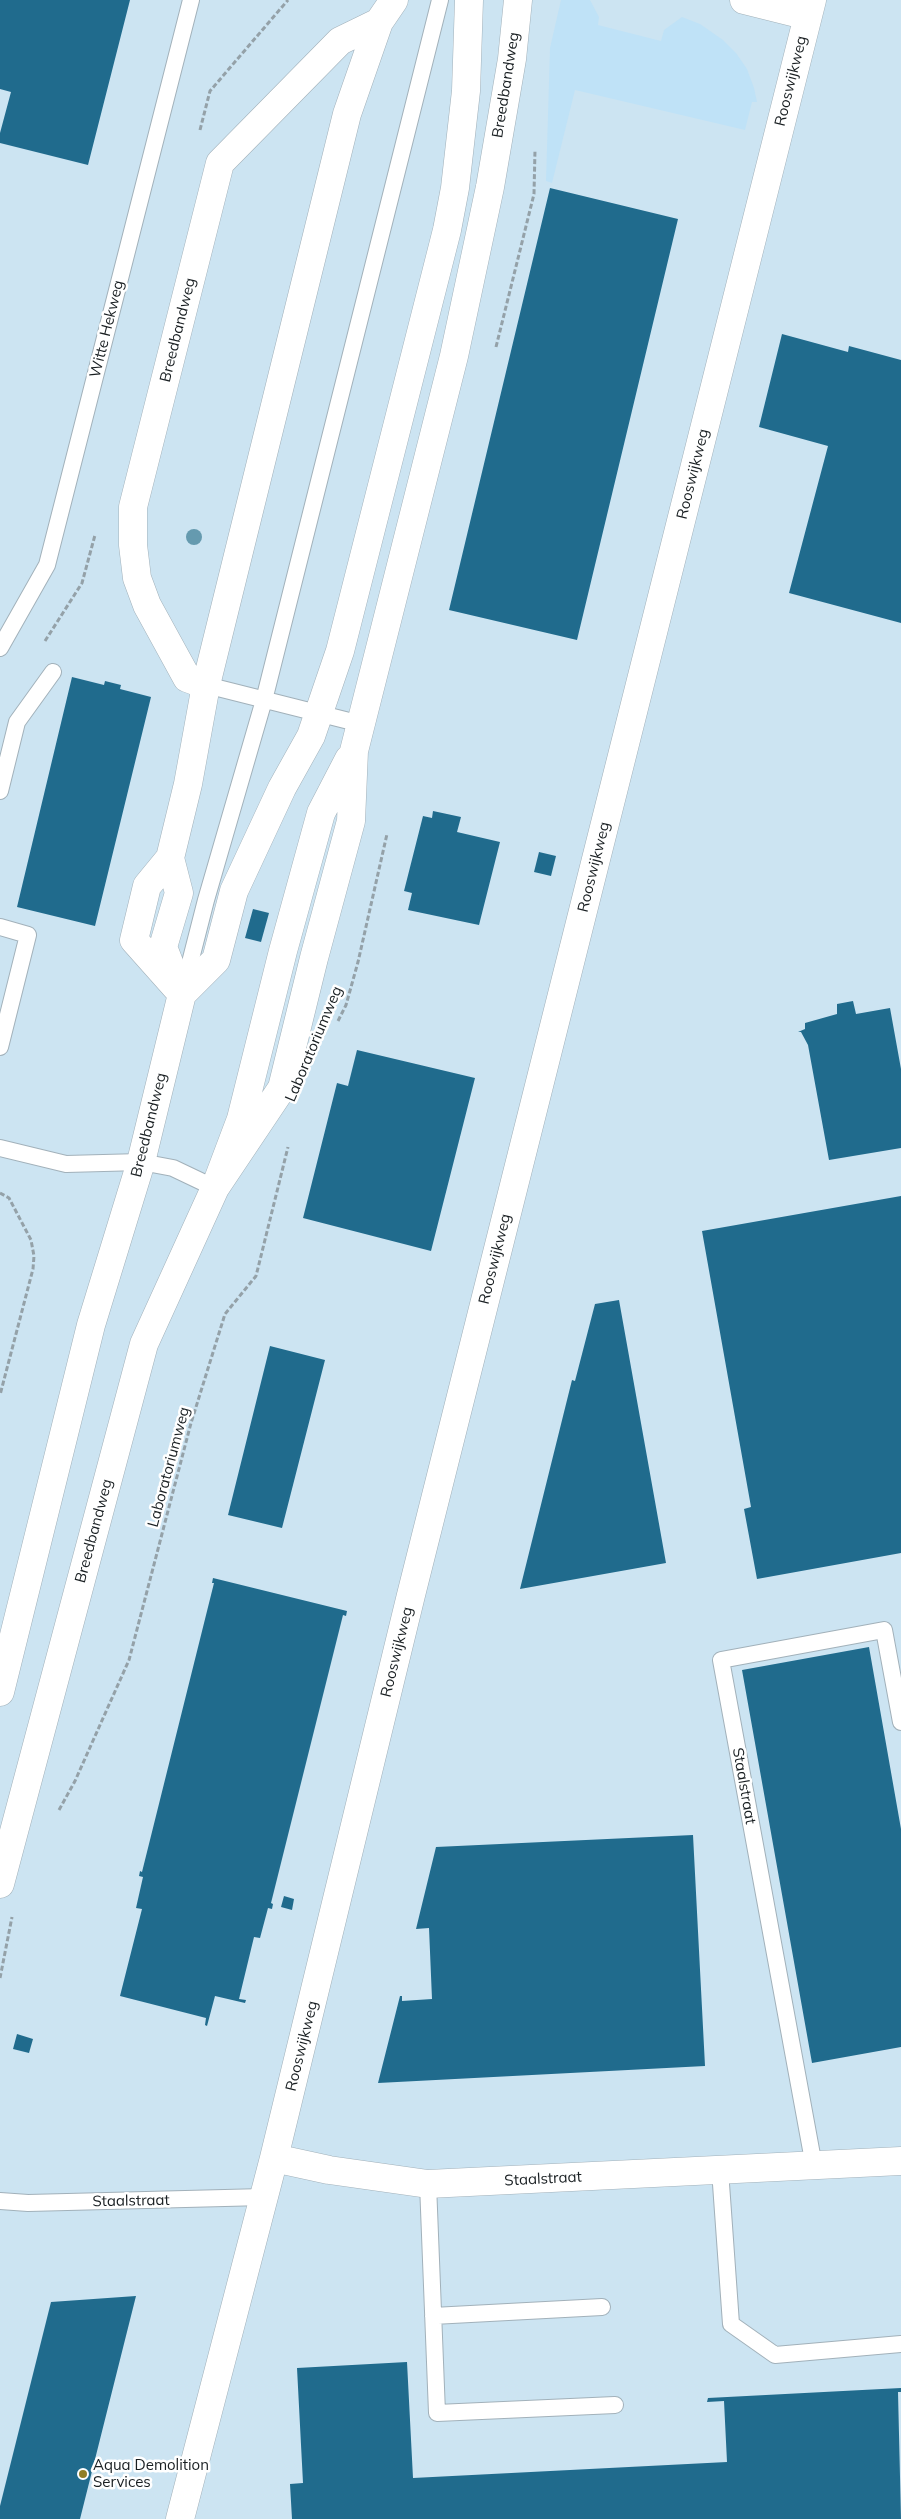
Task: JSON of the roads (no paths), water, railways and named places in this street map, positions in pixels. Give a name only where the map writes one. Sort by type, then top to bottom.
[{"type":"street","name":"Breedbandweg","points":[[0,1692],[91,1325],[140,1162],[182,994],[134,940],[147,886],[170,858],[188,784],[206,685],[346,114],[379,22],[394,0]]},
{"type":"street","points":[[182,994],[216,960],[234,891],[319,714],[340,651],[447,230],[455,188],[466,91],[469,0]]},
{"type":"street","name":"Breedbandweg","points":[[0,1884],[144,1344],[215,1188],[241,1119],[283,951],[321,814],[354,751],[454,356],[490,187],[512,59],[518,0]]},
{"type":"street","points":[[744,0],[810,8]]},
{"type":"street","name":"Rooswijkweg","points":[[180,2519],[264,2198],[413,1585],[810,8]]},
{"type":"street","name":"Breedbandweg","points":[[206,685],[187,678],[147,605],[137,578],[132,545],[133,507],[220,163],[340,41],[379,22]]},
{"type":"street","name":"Staalstraat","points":[[274,2158],[329,2170],[428,2184],[901,2161]]},
{"type":"lane","name":"Witte Hekweg","points":[[0,648],[47,565],[191,0]]},
{"type":"lane","name":"Breedbandweg","points":[[182,994],[206,900],[264,700],[440,0]]},
{"type":"lane","points":[[0,791],[17,722],[53,672]]},
{"type":"lane","name":"Breedbandweg","points":[[206,685],[361,724]]},
{"type":"lane","points":[[0,928],[28,935],[0,1047]]},
{"type":"lane","points":[[0,1148],[66,1164],[140,1162],[173,1168],[215,1188]]},
{"type":"lane","name":"Staalstraat","points":[[814,2166],[721,1660],[884,1630],[901,1722]]},
{"type":"lane","points":[[720,2170],[730,2324],[775,2355],[901,2344]]},
{"type":"lane","points":[[428,2184],[437,2413],[614,2405]]},
{"type":"lane","name":"Staalstraat","points":[[0,2201],[28,2203],[264,2198]]},
{"type":"lane","points":[[434,2316],[602,2307]]},
{"type":"place","name":"Aqua Demolition Services","points":[[83,2474]]}]
